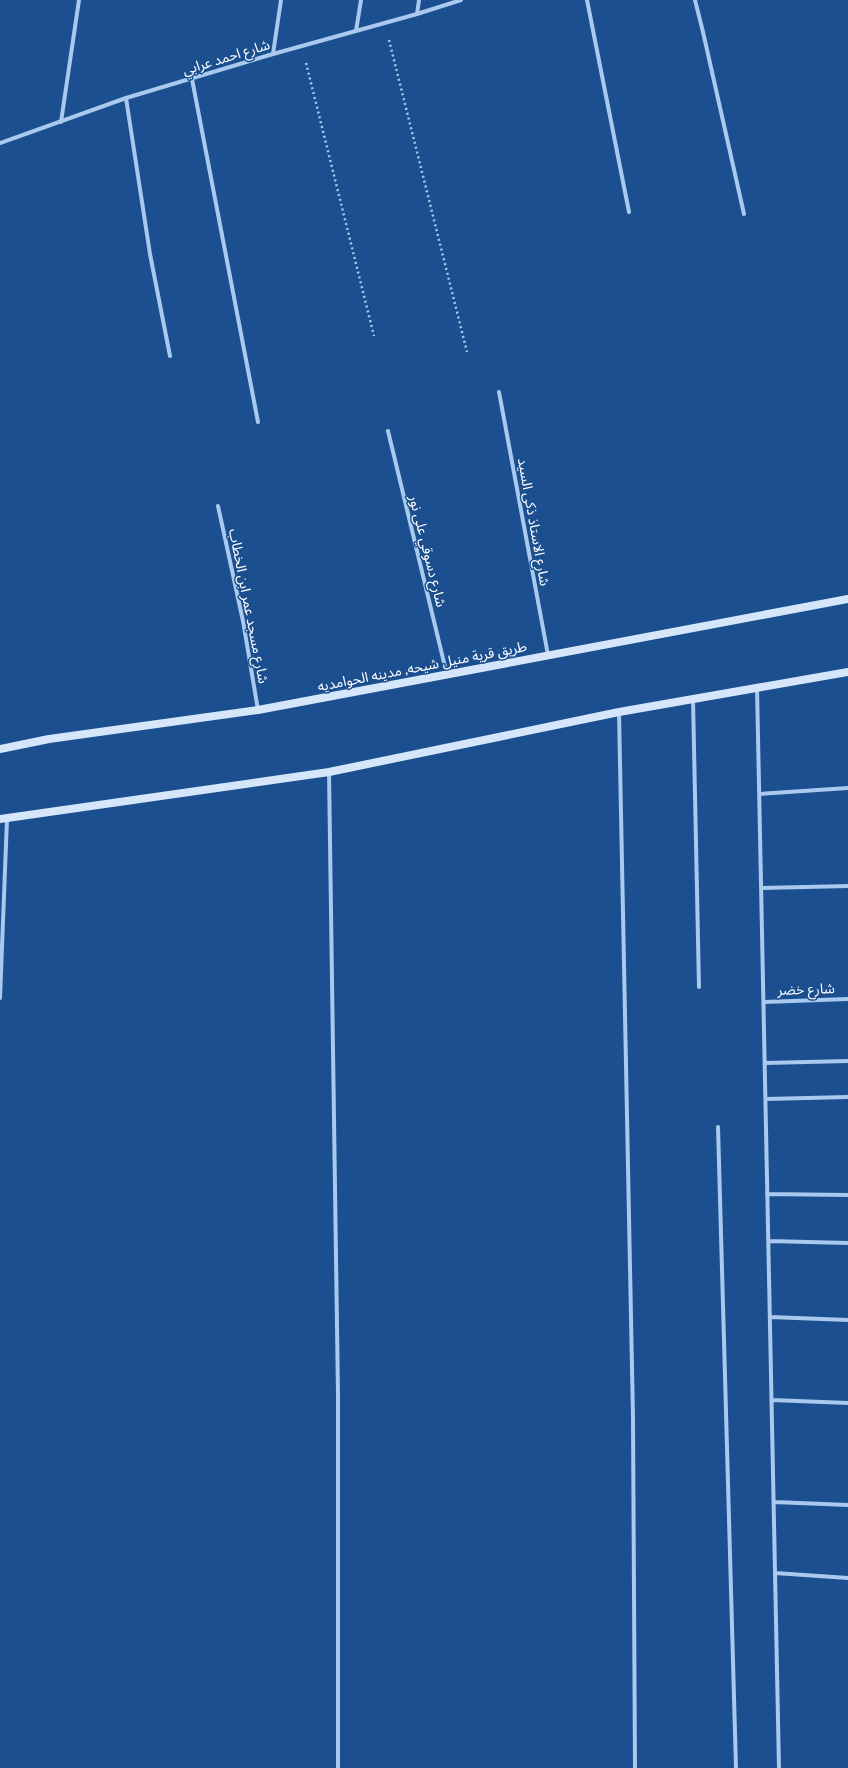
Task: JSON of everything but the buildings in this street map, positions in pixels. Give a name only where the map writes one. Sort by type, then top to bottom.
[{"type":"main road","name":"طريق قرية منيل شيحه, مدينه الحوامديه","points":[[0,749],[49,739],[258,710],[848,599]]},
{"type":"main road","points":[[3,819],[329,772],[619,712],[848,672]]},
{"type":"street","points":[[61,122],[79,0]]},
{"type":"street","points":[[273,54],[281,0]]},
{"type":"street","points":[[356,31],[361,0]]},
{"type":"street","points":[[417,14],[419,0]]},
{"type":"street","name":"شارع احمد عرابي","points":[[0,143],[126,98],[461,0]]},
{"type":"street","points":[[587,0],[629,212]]},
{"type":"street","points":[[695,0],[744,214]]},
{"type":"street","points":[[192,79],[258,422]]},
{"type":"street","points":[[126,98],[150,254],[170,356]]},
{"type":"street","name":"شارع الاستاذ ذكى السيد","points":[[499,392],[548,655]]},
{"type":"street","name":"شارع دسوقي على نور","points":[[388,431],[447,675]]},
{"type":"street","name":"شارع مسجد عمر ابن الخطاب","points":[[218,506],[243,621],[258,710]]},
{"type":"street","points":[[757,687],[779,1768]]},
{"type":"street","points":[[694,699],[699,987]]},
{"type":"street","points":[[619,712],[632,1410],[636,1768]]},
{"type":"street","points":[[329,772],[338,1395],[338,1768]]},
{"type":"street","points":[[760,794],[848,788]]},
{"type":"street","points":[[0,998],[3,819]]},
{"type":"street","points":[[762,888],[848,886]]},
{"type":"street","name":"شارع خضر","points":[[764,1002],[848,999]]},
{"type":"street","points":[[765,1062],[848,1061]]},
{"type":"street","points":[[766,1098],[848,1097]]},
{"type":"street","points":[[718,1127],[736,1768]]},
{"type":"street","points":[[767,1194],[848,1195]]},
{"type":"street","points":[[769,1241],[848,1242]]},
{"type":"street","points":[[770,1317],[848,1320]]},
{"type":"street","points":[[772,1400],[848,1403]]},
{"type":"street","points":[[774,1502],[848,1505]]},
{"type":"street","points":[[775,1573],[848,1578]]},
{"type":"path","points":[[385,23],[467,352]]},
{"type":"path","points":[[302,46],[374,336]]}]
